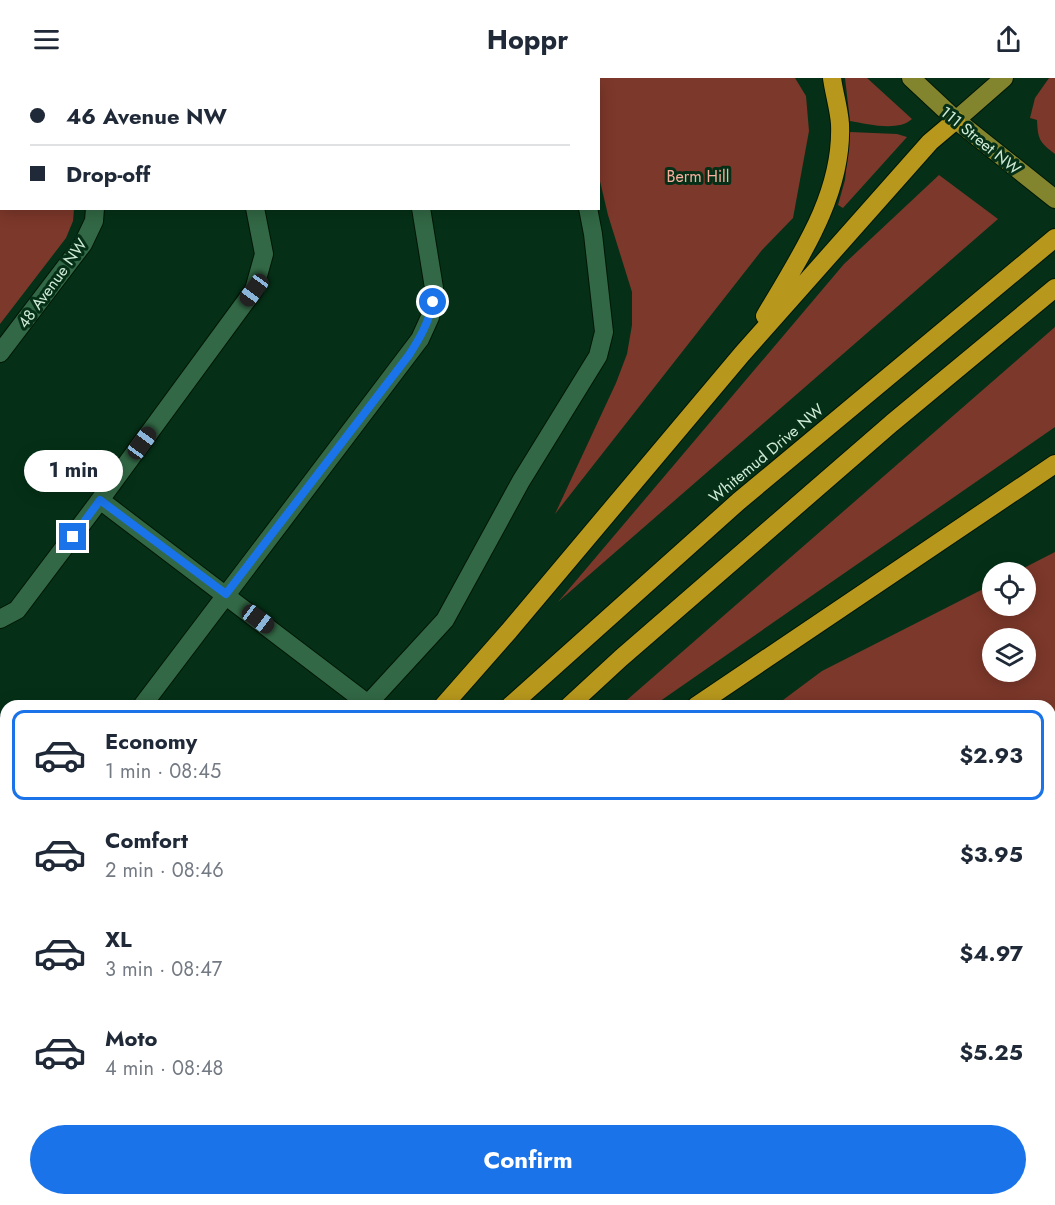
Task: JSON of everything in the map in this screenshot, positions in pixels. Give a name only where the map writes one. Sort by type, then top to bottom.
[{"type":"highway","points":[[742,354],[814,229],[829,195],[838,161],[840,124],[832,78]]},
{"type":"highway","points":[[448,700],[509,632],[742,354],[930,142],[956,120]]},
{"type":"highway","name":"Whitemud Drive NW","points":[[517,700],[739,501],[1055,238]]},
{"type":"highway","points":[[576,700],[883,431],[1055,288]]},
{"type":"highway","points":[[705,700],[1055,464]]},
{"type":"main road","name":"111 Street NW","points":[[910,78],[956,120],[1055,199]]},
{"type":"main road","points":[[956,120],[1004,78]]},
{"type":"street","name":"48 Avenue NW","points":[[0,353],[83,244],[94,221],[95,210]]},
{"type":"street","points":[[0,619],[17,610],[254,290],[264,254],[255,210]]},
{"type":"street","points":[[146,700],[420,339],[430,317],[434,288],[422,210]]},
{"type":"street","points":[[372,700],[445,620],[521,481],[598,356],[604,332],[588,210]]},
{"type":"street","points":[[100,500],[226,594],[361,700]]},
{"type":"green space","name":"Berm Hill","points":[[600,78],[795,78],[806,96],[809,131],[793,218],[762,250],[555,514],[616,383],[627,354],[632,325],[632,292],[600,181]]},
{"type":"green space","points":[[845,78],[867,78],[912,119],[906,123],[891,126],[850,121]]},
{"type":"green space","points":[[1049,78],[1055,78],[1055,154],[1040,140],[1037,120],[1030,118],[1035,98]]},
{"type":"green space","points":[[850,132],[897,134],[907,137],[843,208],[838,205],[845,180]]},
{"type":"green space","points":[[939,175],[998,219],[558,602],[844,264]]},
{"type":"green space","points":[[0,210],[74,210],[73,221],[66,238],[0,324]]},
{"type":"green space","points":[[1055,327],[1055,427],[662,700],[627,700]]},
{"type":"green space","points":[[1055,552],[1055,700],[783,700],[822,671],[982,590],[982,616],[1036,616],[1035,562]]},
{"type":"route","points":[[73,537],[100,500],[226,594],[409,355],[420,339],[430,317],[433,302]]}]
